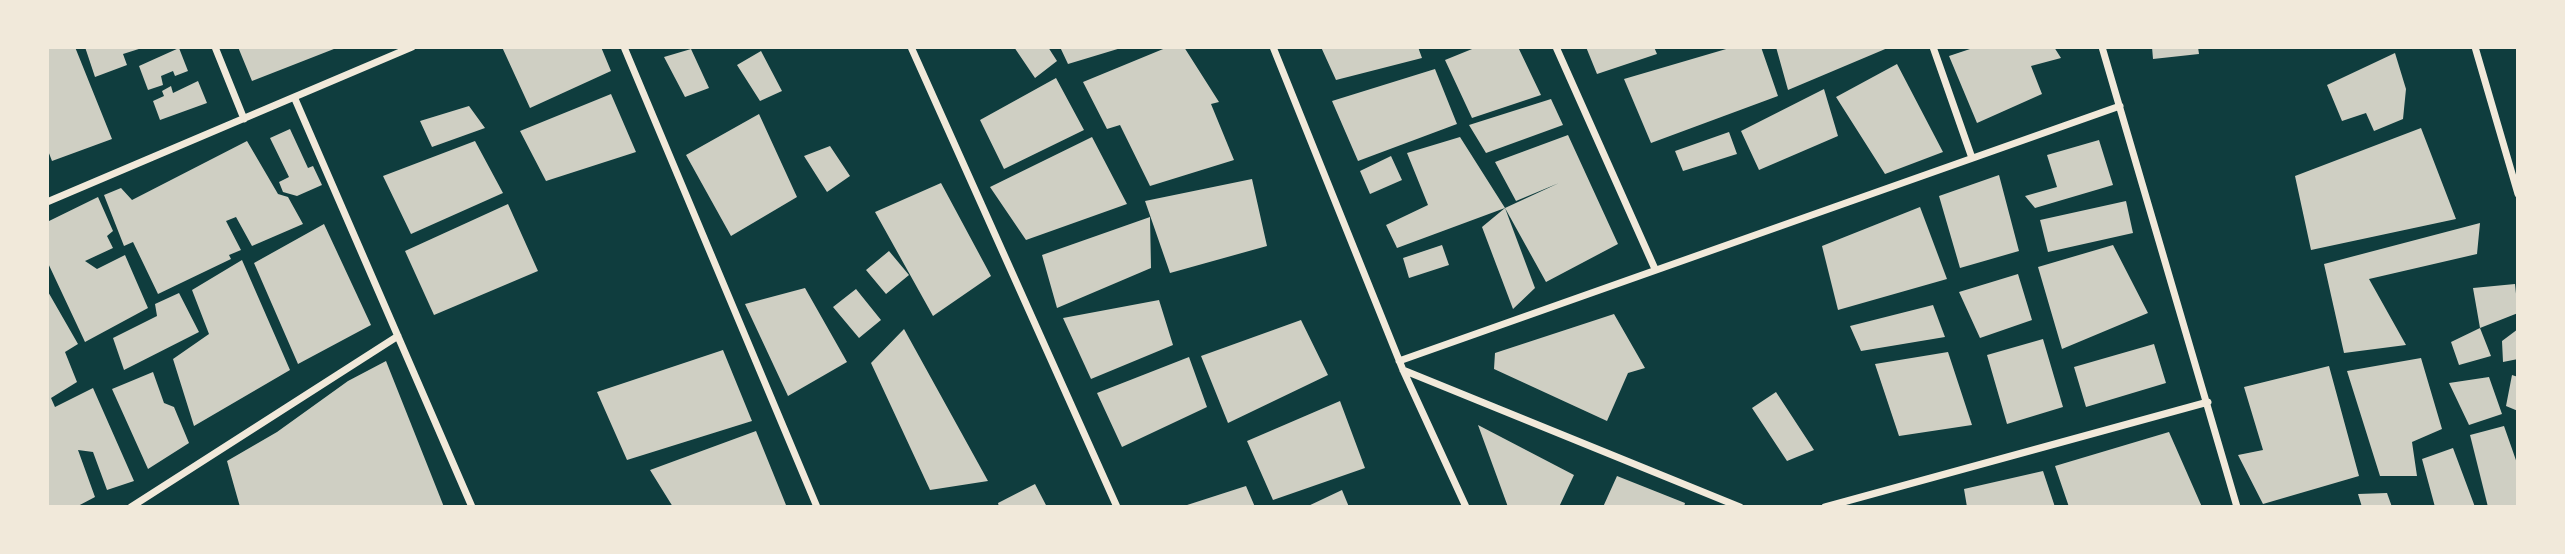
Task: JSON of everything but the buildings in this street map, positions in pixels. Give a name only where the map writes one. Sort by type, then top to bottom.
[{"type":"street","points":[[215,47],[244,118]]},
{"type":"street","points":[[47,202],[295,99],[412,47]]},
{"type":"street","points":[[624,47],[817,507]]},
{"type":"street","points":[[911,47],[1116,507]]},
{"type":"street","points":[[1273,47],[1399,361],[1466,507]]},
{"type":"street","points":[[1556,47],[1656,268]]},
{"type":"street","points":[[1933,47],[1972,158]]},
{"type":"street","points":[[2102,47],[2237,507]]},
{"type":"street","points":[[2475,47],[2518,194]]},
{"type":"street","points":[[295,99],[472,507]]},
{"type":"street","points":[[1399,361],[2120,106]]},
{"type":"street","points":[[131,507],[398,336]]},
{"type":"street","points":[[1403,370],[1740,507]]},
{"type":"street","points":[[1825,507],[2208,402]]}]
